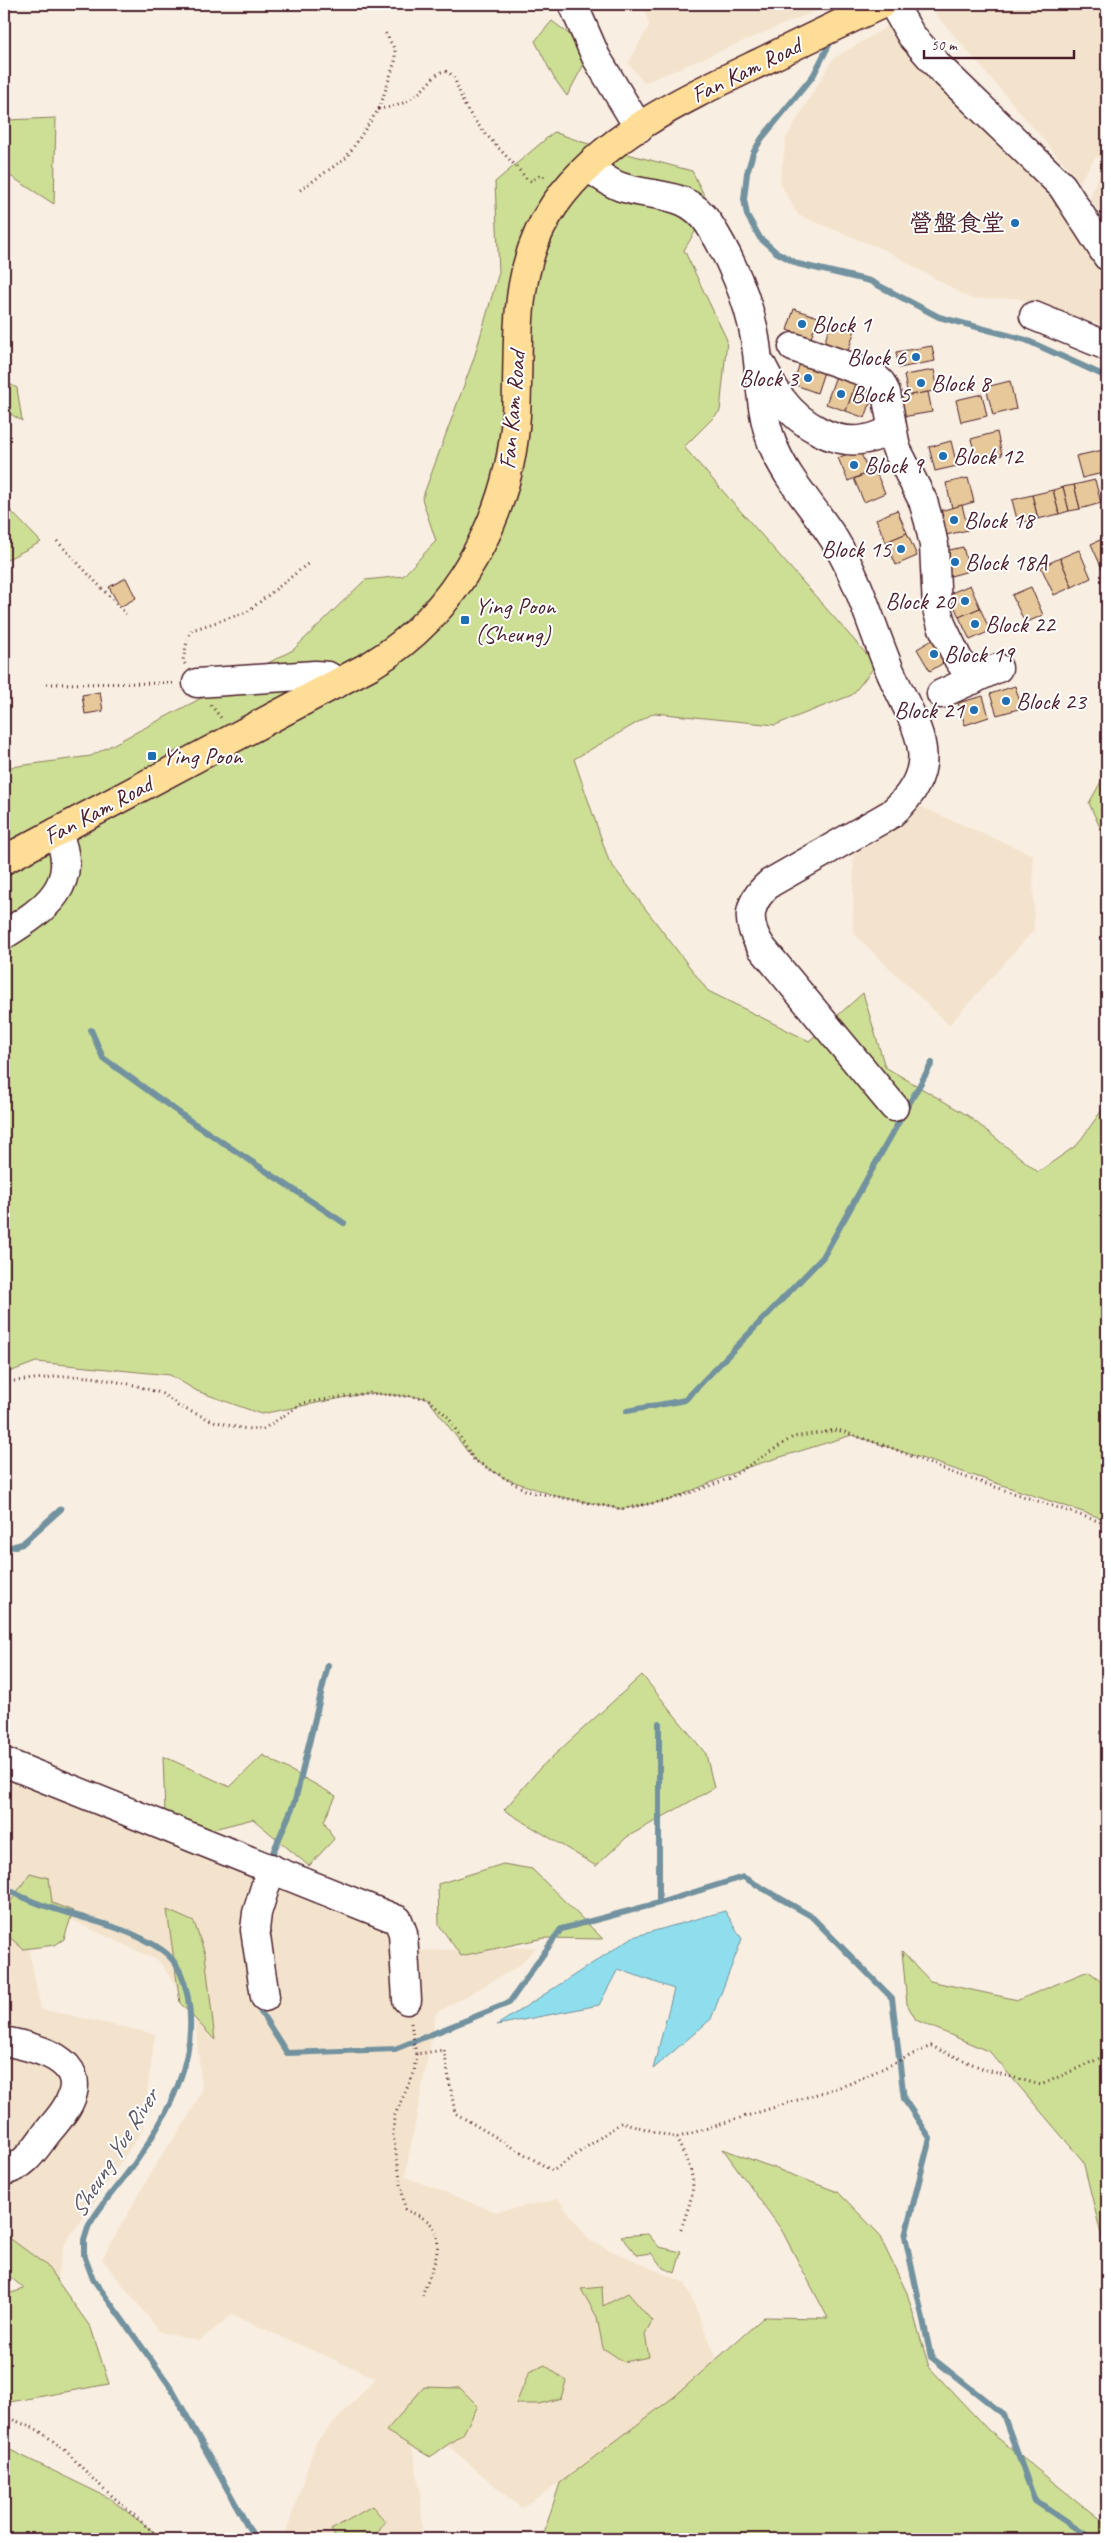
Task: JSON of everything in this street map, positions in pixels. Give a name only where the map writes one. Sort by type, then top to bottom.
[{"type":"main road","name":"Fan Kam Road","points":[[4,860],[383,658],[420,628],[460,580],[487,534],[504,489],[512,456],[516,414],[520,301],[525,268],[546,219],[564,191],[588,166],[639,128],[700,92],[882,4]]},
{"type":"street","points":[[573,4],[599,64],[639,128]]},
{"type":"street","points":[[893,4],[911,35],[940,68],[1062,186],[1107,256]]},
{"type":"street","points":[[588,166],[615,185],[666,195],[682,201],[709,223],[745,299],[752,325],[762,411],[772,443],[786,472],[833,538],[857,579],[889,668],[915,720],[921,737],[923,755],[920,772],[914,788],[904,803],[891,814],[770,882],[755,899],[750,921],[753,935],[762,948],[894,1107]]},
{"type":"street","points":[[1034,316],[1107,346]]},
{"type":"street","points":[[793,347],[873,375],[881,383],[886,394],[896,448],[923,501],[929,522],[934,545],[937,609],[942,626],[958,659],[973,680]]},
{"type":"street","points":[[757,358],[787,406],[808,425],[838,439],[853,441],[867,439],[892,430]]},
{"type":"street","points":[[941,694],[998,668]]},
{"type":"street","points":[[203,693],[315,675],[328,676],[338,683]]},
{"type":"street","points":[[4,935],[45,906],[61,885],[66,858],[57,832]]},
{"type":"street","points":[[4,1762],[398,1920],[403,1933],[407,2000]]},
{"type":"street","points":[[265,1997],[256,1930],[257,1913],[271,1868]]},
{"type":"street","points":[[4,2040],[52,2054],[62,2060],[71,2076],[73,2084],[72,2094],[65,2110],[25,2161],[14,2169],[4,2171]]},
{"type":"path","points":[[300,190],[346,158],[378,110],[395,61],[395,50],[385,32]]},
{"type":"path","points":[[378,110],[396,107],[411,100],[438,74],[444,71],[450,73],[455,79],[459,96],[468,110],[526,178],[531,182],[539,176],[552,177]]},
{"type":"path","points":[[57,541],[126,614]]},
{"type":"path","points":[[225,722],[203,693],[183,660],[192,630],[247,612],[310,562]]},
{"type":"path","points":[[47,684],[203,693]]},
{"type":"path","points":[[4,1382],[64,1376],[92,1378],[134,1385],[162,1394],[178,1406],[213,1421],[240,1428],[262,1430],[303,1403],[367,1393],[427,1398],[448,1417],[474,1460],[527,1491],[621,1509],[670,1500],[728,1479],[794,1437],[838,1430],[892,1448],[950,1472],[1107,1524]]},
{"type":"path","points":[[407,2000],[416,2054],[414,2073],[394,2117],[393,2134],[405,2209],[428,2222],[436,2232],[438,2252],[422,2296]]},
{"type":"path","points":[[416,2054],[444,2050],[455,2113],[553,2171],[622,2122],[676,2138],[849,2084],[931,2046],[986,2070],[1041,2085],[1107,2055]]},
{"type":"path","points":[[676,2138],[693,2172],[694,2192],[681,2229]]},
{"type":"path","points":[[4,2416],[38,2430],[64,2449],[94,2480],[161,2539]]},
{"type":"shaded area","points":[[644,4],[825,4],[825,7],[644,83],[628,63],[649,26]]},
{"type":"shaded area","points":[[951,4],[1107,4],[1107,160],[1095,157],[1080,182],[935,13]]},
{"type":"shaded area","points":[[890,25],[1042,179],[1107,284],[1107,326],[1016,298],[971,299],[887,251],[798,215],[780,183],[786,138],[833,59]]},
{"type":"shaded area","points":[[1102,164],[1107,166],[1107,225],[1090,199]]},
{"type":"shaded area","points":[[889,793],[1033,855],[1034,930],[949,1025],[853,933],[854,821]]},
{"type":"shaded area","points":[[8,1752],[406,1918],[414,1951],[536,1947],[519,1966],[436,2013],[405,2177],[496,2212],[558,2199],[590,2241],[685,2283],[724,2376],[521,2508],[405,2409],[421,2495],[422,2539],[284,2539],[316,2442],[376,2378],[232,2315],[199,2341],[160,2332],[102,2259],[156,2164],[186,2121],[202,2091],[194,2011],[159,1961],[4,1888],[4,1822]]},
{"type":"shaded area","points":[[4,1922],[26,1937],[41,2009],[155,2034],[142,2131],[64,2245],[53,2294],[4,2256]]},
{"type":"green space","points":[[552,21],[569,34],[585,62],[567,96],[554,78],[535,41]]},
{"type":"green space","points":[[4,116],[7,120],[56,118],[54,204],[4,172]]},
{"type":"green space","points":[[554,132],[582,142],[692,171],[710,207],[684,250],[727,340],[720,411],[684,447],[876,665],[852,695],[775,725],[654,713],[574,759],[609,861],[708,991],[809,1041],[863,993],[885,1067],[967,1115],[1038,1172],[1077,1145],[1107,1103],[1107,1520],[852,1435],[745,1468],[670,1500],[621,1509],[556,1496],[506,1479],[474,1460],[427,1398],[367,1393],[261,1414],[197,1391],[170,1375],[36,1362],[4,1374],[4,768],[91,756],[293,650],[365,580],[403,576],[436,541],[422,499],[474,358],[499,272],[495,182]]},
{"type":"green space","points":[[4,381],[17,388],[22,421],[4,410]]},
{"type":"green space","points":[[4,504],[41,542],[4,561]]},
{"type":"green space","points":[[1107,771],[1107,843],[1089,803]]},
{"type":"green space","points":[[642,1675],[706,1754],[714,1788],[627,1837],[596,1866],[504,1810],[540,1768]]},
{"type":"green space","points":[[263,1755],[336,1796],[324,1821],[334,1839],[309,1866],[253,1819],[166,1841],[163,1756],[230,1787]]},
{"type":"green space","points":[[503,1864],[532,1869],[603,1939],[544,1938],[461,1956],[439,1925],[438,1884]]},
{"type":"green space","points":[[30,1873],[49,1878],[52,1903],[73,1911],[64,1939],[55,1945],[23,1949],[4,1932],[4,1911]]},
{"type":"green space","points":[[167,1910],[194,1922],[205,1954],[215,2040],[180,2003]]},
{"type":"green space","points":[[902,1951],[930,1981],[1018,2000],[1088,1971],[1107,1985],[1107,2277],[1101,2234],[1083,2161],[990,2052],[916,2020],[907,2004]]},
{"type":"green space","points":[[723,2149],[838,2192],[878,2233],[907,2293],[929,2367],[989,2431],[1107,2525],[1107,2539],[542,2539],[560,2483],[675,2396],[764,2317],[828,2318],[781,2229]]},
{"type":"green space","points":[[4,2234],[46,2265],[91,2328],[109,2384],[10,2402],[4,2398],[4,2295],[24,2289],[4,2271]]},
{"type":"green space","points":[[648,2234],[659,2247],[681,2252],[675,2273],[663,2268],[651,2253],[637,2255],[621,2236]]},
{"type":"green space","points":[[602,2287],[603,2306],[628,2293],[652,2321],[645,2334],[649,2357],[624,2362],[603,2348],[597,2317],[581,2289]]},
{"type":"green space","points":[[545,2365],[566,2381],[561,2398],[539,2404],[516,2404],[529,2372]]},
{"type":"green space","points":[[424,2387],[460,2388],[478,2406],[463,2434],[430,2457],[386,2431]]},
{"type":"green space","points":[[4,2447],[109,2498],[163,2539],[4,2539]]},
{"type":"green space","points":[[372,2506],[385,2521],[373,2539],[337,2539],[331,2530]]},
{"type":"water","points":[[725,1911],[742,1939],[711,2019],[653,2069],[674,1989],[618,1969],[599,2005],[497,2025],[633,1937]]},
{"type":"building","name":"Block 1","points":[[794,309],[818,317],[811,338],[787,330]]},
{"type":"building","points":[[832,322],[855,330],[848,351],[824,343]]},
{"type":"building","name":"Block 6","points":[[932,346],[935,361],[899,368],[896,352]]},
{"type":"building","name":"Block 3","points":[[800,363],[824,372],[817,393],[793,384]]},
{"type":"building","name":"Block 8","points":[[934,370],[938,390],[908,396],[904,375]]},
{"type":"building","name":"Block 5","points":[[836,376],[856,383],[846,411],[826,404]]},
{"type":"building","points":[[1010,381],[1016,409],[993,415],[986,387]]},
{"type":"building","points":[[856,383],[875,389],[865,418],[846,411]]},
{"type":"building","points":[[928,392],[932,412],[902,417],[898,397]]},
{"type":"building","points":[[982,394],[987,416],[961,422],[956,400]]},
{"type":"building","points":[[997,432],[1002,455],[977,461],[971,439]]},
{"type":"building","name":"Block 12","points":[[951,441],[957,466],[935,471],[929,447]]},
{"type":"building","name":"Block 9","points":[[859,449],[869,472],[848,481],[838,458]]},
{"type":"building","points":[[1103,450],[1107,472],[1082,478],[1076,456]]},
{"type":"building","points":[[875,470],[885,493],[864,502],[854,479]]},
{"type":"building","points":[[968,478],[974,502],[952,508],[946,483]]},
{"type":"building","points":[[1095,480],[1101,503],[1080,509],[1074,485]]},
{"type":"building","points":[[1074,485],[1080,509],[1069,511],[1063,487]]},
{"type":"building","points":[[1063,487],[1069,511],[1059,514],[1053,490]]},
{"type":"building","points":[[1053,490],[1059,514],[1038,519],[1032,495]]},
{"type":"building","points":[[1032,495],[1038,519],[1018,523],[1012,500]]},
{"type":"building","name":"Block 18","points":[[962,505],[968,530],[946,535],[940,511]]},
{"type":"building","points":[[897,510],[907,533],[886,542],[876,519]]},
{"type":"building","name":"Block 15","points":[[907,533],[917,556],[896,565],[886,542]]},
{"type":"building","points":[[1107,537],[1107,571],[1104,573],[1091,544]]},
{"type":"building","name":"Block 18A","points":[[963,547],[969,571],[947,577],[941,552]]},
{"type":"building","points":[[1079,550],[1091,578],[1072,587],[1060,558]]},
{"type":"building","points":[[1060,558],[1072,587],[1054,595],[1041,567]]},
{"type":"building","points":[[126,578],[136,598],[120,607],[109,587]]},
{"type":"building","name":"Block 20","points":[[970,585],[980,608],[959,617],[949,594]]},
{"type":"building","points":[[1031,587],[1043,615],[1025,623],[1012,595]]},
{"type":"building","name":"Block 22","points":[[980,608],[990,631],[970,640],[959,617]]},
{"type":"building","name":"Block 19","points":[[937,637],[950,659],[930,671],[917,649]]},
{"type":"building","name":"Block 23","points":[[1015,686],[1022,708],[997,715],[990,694]]},
{"type":"building","points":[[100,692],[103,711],[85,714],[82,695]]},
{"type":"building","name":"Block 21","points":[[983,696],[989,717],[965,725],[958,703]]},
{"type":"waterway","points":[[831,41],[813,76],[762,138],[753,153],[747,173],[744,199],[747,215],[760,238],[776,252],[798,264],[870,281],[939,317],[1026,340],[1107,377]]},
{"type":"waterway","points":[[91,1030],[103,1058],[189,1120],[344,1223]]},
{"type":"waterway","points":[[627,1411],[685,1400],[823,1257],[932,1063]]},
{"type":"waterway","points":[[4,1549],[22,1544],[61,1509]]},
{"type":"waterway","points":[[269,1862],[295,1801],[328,1665]]},
{"type":"waterway","points":[[659,1723],[659,1903]]},
{"type":"waterway","points":[[255,2003],[287,2053],[395,2049],[509,2003],[561,1929],[659,1903],[743,1877],[811,1916],[892,1998],[904,2099],[930,2138],[905,2236],[931,2357],[1003,2414],[1035,2501],[1092,2539]]},
{"type":"waterway","name":"Sheung Yue River","points":[[4,1887],[42,1905],[104,1924],[144,1939],[162,1950],[177,1965],[188,1998],[190,2020],[185,2064],[178,2085],[159,2125],[135,2163],[88,2227],[84,2240],[84,2255],[93,2279],[170,2386],[255,2539]]},
{"type":"place","name":"營盤食堂","points":[[1015,223]]},
{"type":"place","name":"Block 1","points":[[802,324]]},
{"type":"place","name":"Block 6","points":[[916,357]]},
{"type":"place","name":"Block 3","points":[[808,378]]},
{"type":"place","name":"Block 8","points":[[921,383]]},
{"type":"place","name":"Block 5","points":[[841,394]]},
{"type":"place","name":"Block 12","points":[[943,456]]},
{"type":"place","name":"Block 9","points":[[854,465]]},
{"type":"place","name":"Block 18","points":[[954,520]]},
{"type":"place","name":"Block 15","points":[[901,549]]},
{"type":"place","name":"Block 18A","points":[[955,562]]},
{"type":"place","name":"Block 20","points":[[965,601]]},
{"type":"place","name":"Ying Poon (Sheung)","points":[[465,620]]},
{"type":"place","name":"Block 22","points":[[975,624]]},
{"type":"place","name":"Block 19","points":[[934,654]]},
{"type":"place","name":"Block 23","points":[[1006,701]]},
{"type":"place","name":"Block 21","points":[[974,710]]},
{"type":"place","name":"Ying Poon","points":[[152,756]]}]
